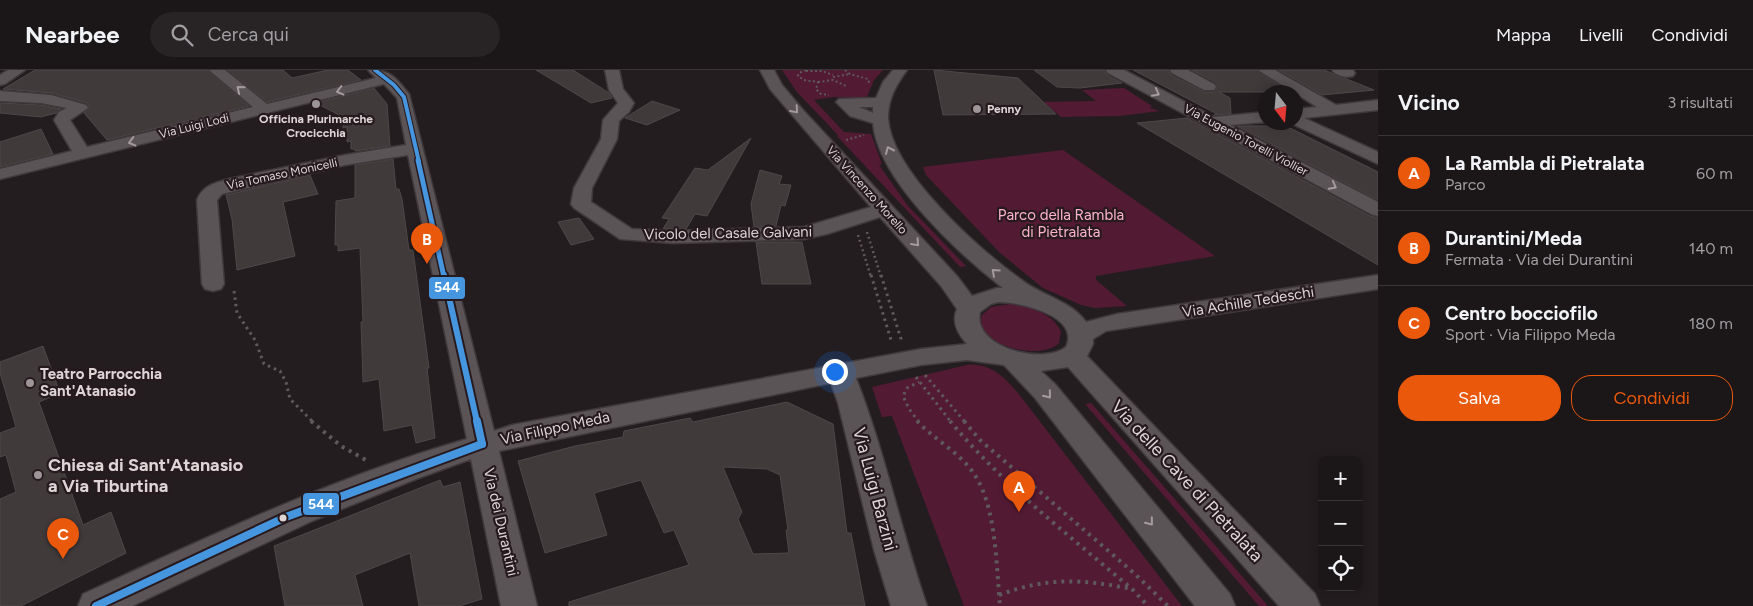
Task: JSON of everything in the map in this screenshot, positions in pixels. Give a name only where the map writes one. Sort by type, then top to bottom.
[{"type":"street","points":[[0,80],[18,70]]},
{"type":"street","points":[[216,70],[264,109]]},
{"type":"street","name":"Vicolo del Casale Galvani","points":[[612,70],[616,90],[626,103],[623,109],[611,120],[609,139],[583,188],[581,204],[627,235],[672,237],[804,234],[885,209]]},
{"type":"street","name":"Via Vincenzo Morello","points":[[768,70],[775,86],[797,113],[949,281],[967,313],[966,325],[974,337],[987,348],[1009,358]]},
{"type":"street","points":[[900,70],[887,86],[881,111],[882,132],[892,158],[917,194],[996,274],[1035,300],[1060,311]]},
{"type":"street","name":"Via Eugenio Torelli Viollier","points":[[1113,70],[1378,210]]},
{"type":"street","points":[[1178,70],[1209,87]]},
{"type":"street","points":[[1266,70],[1333,110]]},
{"type":"street","name":"Via Luigi Lodi","points":[[0,174],[264,109],[381,75]]},
{"type":"street","name":"Via dei Durantini","points":[[381,75],[403,94],[519,606]]},
{"type":"street","points":[[0,90],[55,92],[88,102]]},
{"type":"street","points":[[0,96],[88,102]]},
{"type":"street","points":[[83,154],[62,120],[65,115],[88,102]]},
{"type":"street","points":[[1303,113],[1376,106]]},
{"type":"street","points":[[1213,122],[1258,118]]},
{"type":"street","points":[[1303,123],[1378,159]]},
{"type":"street","name":"Via Tomaso Monicelli","points":[[213,284],[207,200],[208,195],[214,190],[330,163],[416,149]]},
{"type":"street","name":"Via Achille Tedeschi","points":[[1009,358],[1042,363],[1060,361],[1097,326],[1117,321],[1378,282]]},
{"type":"street","name":"Via Filippo Meda","points":[[914,364],[950,336],[981,298],[997,295],[1035,300]]},
{"type":"street","name":"Via Achille Tedeschi","points":[[1060,311],[1081,317],[1117,321]]},
{"type":"street","name":"Via delle Cave di Pietralata","points":[[1060,311],[1072,321],[1077,345],[1302,606]]},
{"type":"street","name":"Via Filippo Meda","points":[[96,606],[286,517],[482,444],[565,424],[841,373],[914,364],[967,352],[1009,358]]},
{"type":"street","points":[[1009,358],[1045,391],[1217,606]]},
{"type":"street","name":"Via Luigi Barzini","points":[[841,373],[852,403],[891,550],[909,606]]},
{"type":"path","points":[[851,86],[846,87],[833,80],[818,82],[804,80],[798,76],[799,73],[806,70],[822,71],[833,75],[850,74],[868,79],[870,82],[863,85]]},
{"type":"path","points":[[846,70],[850,74]]},
{"type":"path","points":[[833,75],[833,80]]},
{"type":"path","points":[[818,82],[817,91],[822,94],[838,95]]},
{"type":"path","points":[[841,142],[865,134]]},
{"type":"path","points":[[865,226],[901,339],[949,423],[981,456],[1133,590],[1148,606]]},
{"type":"path","points":[[856,229],[891,342],[925,374],[980,440],[1136,574],[1168,606]]},
{"type":"path","points":[[213,284],[232,284],[237,313],[255,340],[264,364],[280,371],[286,382],[290,399],[321,431],[370,463]]},
{"type":"path","points":[[914,364],[903,396],[907,408],[928,433],[963,461],[973,472],[982,488],[989,512],[1000,606]]},
{"type":"path","points":[[999,595],[1017,587],[1045,580],[1077,580],[1133,590]]},
{"type":"green space","points":[[782,70],[883,70],[874,80],[866,99],[833,97],[814,100],[844,132],[871,134],[882,164],[879,165],[908,206],[966,266],[960,267],[837,136],[797,92]]},
{"type":"green space","points":[[1124,88],[1152,106],[1150,108],[1160,111],[1119,116],[1061,117],[1044,102],[1096,101],[1082,90]]},
{"type":"green space","name":"Parco della Rambla di Pietralata","points":[[1063,150],[1215,256],[1096,276],[1096,280],[1127,306],[1095,308],[1081,305],[1043,288],[999,252],[926,175],[923,167]]},
{"type":"green space","points":[[1010,304],[1026,306],[1047,316],[1058,326],[1061,332],[1059,343],[1038,351],[1024,350],[997,342],[988,335],[982,326],[982,315],[991,307]]},
{"type":"green space","points":[[967,365],[983,366],[990,369],[1013,387],[1182,606],[964,606],[892,416],[882,417],[872,387]]},
{"type":"green space","points":[[1091,403],[1268,606],[1259,606],[1085,404]]},
{"type":"building","points":[[35,70],[207,70],[249,106],[107,140],[84,113],[90,108],[87,103],[51,93],[3,89]]},
{"type":"building","points":[[228,70],[283,70],[292,78],[328,70],[348,70],[361,80],[267,102]]},
{"type":"building","points":[[536,70],[573,70],[609,93],[612,98],[591,103]]},
{"type":"building","points":[[934,70],[1018,78],[1056,114],[943,115]]},
{"type":"building","points":[[1034,70],[1104,70],[1107,75],[1122,83],[1080,88],[1057,87]]},
{"type":"building","points":[[1133,70],[1168,70],[1171,75],[1204,92],[1214,92],[1218,86],[1215,82],[1192,70],[1256,70],[1279,85],[1258,85],[1258,92],[1219,92],[1230,98],[1231,114],[1214,115],[1217,114]]},
{"type":"building","points":[[1279,70],[1324,70],[1374,90],[1322,95]]},
{"type":"building","points":[[374,88],[387,104],[390,146],[355,151],[355,149],[351,149],[351,141],[347,142],[347,127],[343,128],[343,117],[316,103]]},
{"type":"building","points":[[652,101],[680,110],[647,125],[625,118]]},
{"type":"building","points":[[0,103],[41,105],[61,109],[56,113],[41,117],[0,113]]},
{"type":"building","points":[[1187,118],[1370,216],[1378,218],[1378,265],[1137,123]]},
{"type":"building","points":[[1237,126],[1258,126],[1258,130],[1294,130],[1378,172],[1378,200]]},
{"type":"building","points":[[41,129],[53,154],[0,167],[0,142]]},
{"type":"building","points":[[751,138],[707,216],[695,214],[686,229],[663,229],[669,219],[662,218],[695,168],[708,170]]},
{"type":"building","points":[[393,159],[396,189],[399,189],[402,199],[409,250],[413,250],[429,368],[427,368],[435,438],[416,443],[412,425],[384,431],[379,379],[363,382],[360,248],[338,251],[338,245],[335,245],[336,201],[355,198],[355,165]]},
{"type":"building","points":[[760,170],[782,176],[779,184],[791,185],[785,206],[781,205],[776,226],[754,227],[751,204]]},
{"type":"building","points":[[310,175],[318,194],[283,202],[295,256],[237,270],[232,219],[226,195]]},
{"type":"building","points":[[579,218],[594,239],[571,245],[558,222]]},
{"type":"building","points":[[756,242],[802,242],[811,284],[762,284]]},
{"type":"building","points":[[43,346],[60,393],[39,402],[83,525],[111,512],[126,553],[21,606],[0,606],[0,499],[16,492],[6,455],[0,457],[0,433],[16,427],[0,373],[0,362]]},
{"type":"building","points":[[787,402],[833,424],[847,533],[851,533],[865,606],[569,606],[569,602],[689,565],[674,530],[664,533],[641,480],[594,493],[607,535],[545,553],[518,461],[575,446],[623,437],[624,431],[690,418],[693,422]],"holes":[[[723,467],[767,469],[780,475],[788,530],[786,530],[789,553],[753,554],[738,519],[742,512]]]},
{"type":"building","points":[[440,480],[443,487],[460,482],[482,599],[459,606],[419,606],[410,553],[355,575],[363,606],[285,606],[274,546]]},
{"type":"transit line","name":"544","points":[[375,70],[394,85],[404,97],[482,444]]},
{"type":"transit line","name":"544","points":[[96,606],[286,517],[482,444]]},
{"type":"place","name":"Officina Plurimarche Crocicchia","points":[[316,104]]},
{"type":"place","name":"Penny","points":[[977,109]]},
{"type":"place","name":"Durantini/Meda","points":[[427,264]]},
{"type":"place","name":"Teatro Parrocchia Sant'Atanasio","points":[[30,383]]},
{"type":"place","name":"Chiesa di Sant'Atanasio a Via Tiburtina","points":[[38,475]]},
{"type":"place","name":"La Rambla di Pietralata","points":[[1019,512]]},
{"type":"place","name":"Centro bocciofilo","points":[[63,559]]}]
